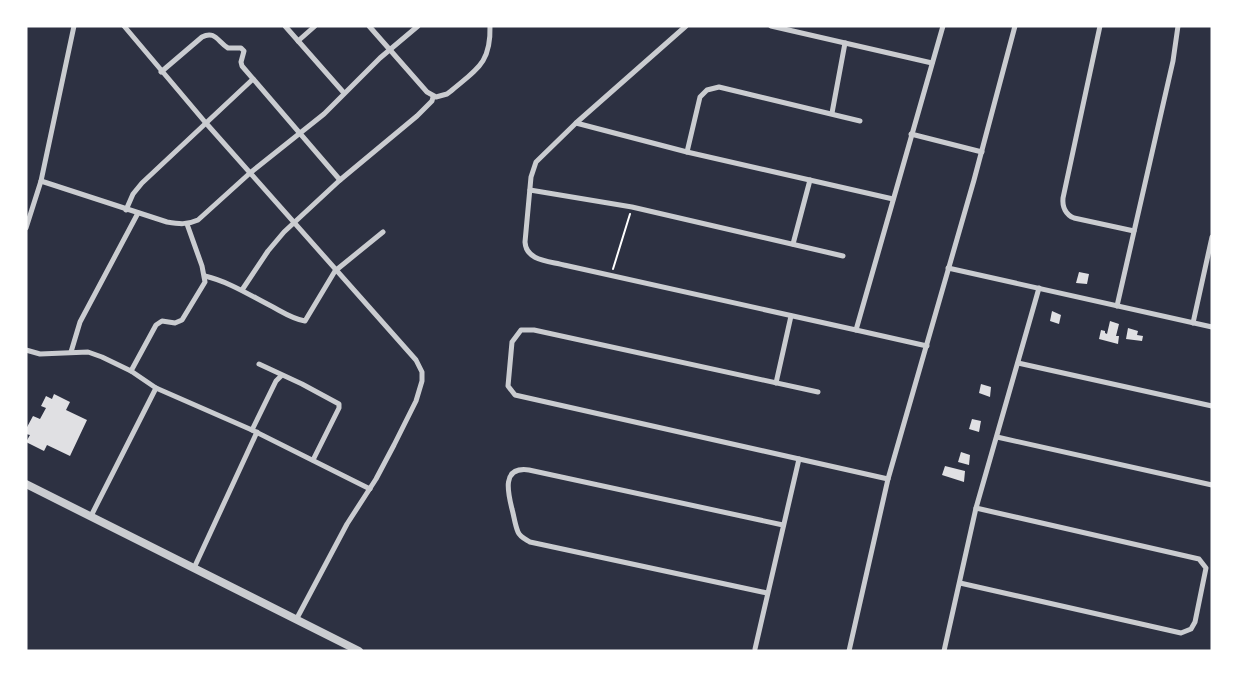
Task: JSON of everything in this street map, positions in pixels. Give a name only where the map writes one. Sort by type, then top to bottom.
[{"type":"street","points":[[26,228],[41,180],[74,26]]},
{"type":"street","points":[[124,26],[335,271],[416,360],[422,372],[421,389],[394,445],[370,489],[347,524],[296,620]]},
{"type":"street","points":[[285,26],[344,93]]},
{"type":"street","points":[[298,41],[315,26]]},
{"type":"street","points":[[369,26],[426,92],[433,96],[441,96],[452,91],[481,64],[489,47],[490,26]]},
{"type":"street","points":[[41,180],[126,210],[167,222],[187,224],[198,220],[250,173],[324,114],[344,93],[418,26]]},
{"type":"street","points":[[686,26],[576,123],[536,162],[532,170],[525,242],[525,247],[529,254],[564,265],[927,346]]},
{"type":"street","points":[[771,26],[932,63]]},
{"type":"street","points":[[856,330],[943,26]]},
{"type":"street","points":[[849,651],[888,479],[982,152],[1016,26]]},
{"type":"street","points":[[1100,26],[1063,205],[1069,215],[1074,218],[1134,231]]},
{"type":"street","points":[[1117,306],[1173,61],[1178,26]]},
{"type":"street","points":[[162,72],[202,37],[211,34],[228,48],[239,47],[243,49],[244,54],[241,64],[340,180]]},
{"type":"street","points":[[832,113],[845,43]]},
{"type":"street","points":[[126,210],[133,194],[142,183],[253,79]]},
{"type":"street","points":[[687,152],[700,97],[712,88],[719,87],[860,121]]},
{"type":"street","points":[[242,290],[268,251],[284,232],[340,180],[422,112],[432,102],[433,96]]},
{"type":"street","points":[[576,123],[687,152],[892,199]]},
{"type":"street","points":[[911,134],[982,152]]},
{"type":"street","points":[[793,244],[810,180]]},
{"type":"street","points":[[530,190],[632,207],[843,256]]},
{"type":"street","points":[[71,352],[80,322],[138,213]]},
{"type":"street","points":[[131,371],[156,325],[162,321],[175,323],[182,320],[206,282],[187,224]]},
{"type":"street","points":[[205,276],[215,278],[242,290],[294,318],[305,320],[335,271],[383,232]]},
{"type":"street","points":[[1193,323],[1212,237]]},
{"type":"street","points":[[948,268],[1212,327]]},
{"type":"street","points":[[944,651],[976,508],[1039,288]]},
{"type":"street","points":[[776,383],[791,316]]},
{"type":"street","points":[[818,392],[553,333],[526,329],[516,334],[512,342],[508,382],[514,394],[888,479]]},
{"type":"street","points":[[26,350],[40,354],[88,352],[131,371],[156,388],[255,431],[370,489]]},
{"type":"street","points":[[1018,363],[1212,406]]},
{"type":"street","points":[[259,364],[339,404],[339,408],[313,460]]},
{"type":"street","points":[[194,568],[276,380],[281,376]]},
{"type":"street","points":[[91,516],[156,388]]},
{"type":"street","points":[[997,436],[1212,484]]},
{"type":"street","points":[[755,649],[799,459]]},
{"type":"street","points":[[767,593],[530,542],[518,532],[508,490],[508,481],[515,472],[529,470],[783,526]]},
{"type":"street","points":[[26,484],[359,651]]},
{"type":"street","points":[[960,583],[1181,633],[1191,629],[1195,622],[1206,568],[1199,559],[976,508]]},
{"type":"path","points":[[611,275],[632,207]]},
{"type":"building","points":[[1079,272],[1089,274],[1087,284],[1076,283]]},
{"type":"building","points":[[1052,311],[1061,315],[1059,324],[1050,321]]},
{"type":"building","points":[[1110,321],[1119,324],[1116,336],[1119,336],[1118,344],[1099,339],[1101,330],[1107,334]]},
{"type":"building","points":[[1128,328],[1138,331],[1137,335],[1143,336],[1142,341],[1126,339]]},
{"type":"building","points":[[981,384],[991,387],[990,397],[979,393]]},
{"type":"building","points":[[54,394],[70,402],[66,410],[87,420],[70,456],[47,445],[44,451],[26,442],[30,435],[26,434],[26,429],[33,416],[40,419],[46,408],[41,406],[46,396],[52,399]]},
{"type":"building","points":[[972,419],[981,421],[979,432],[969,429]]},
{"type":"building","points":[[961,452],[970,455],[969,465],[958,462]]},
{"type":"building","points":[[945,466],[965,471],[964,482],[942,475]]}]
